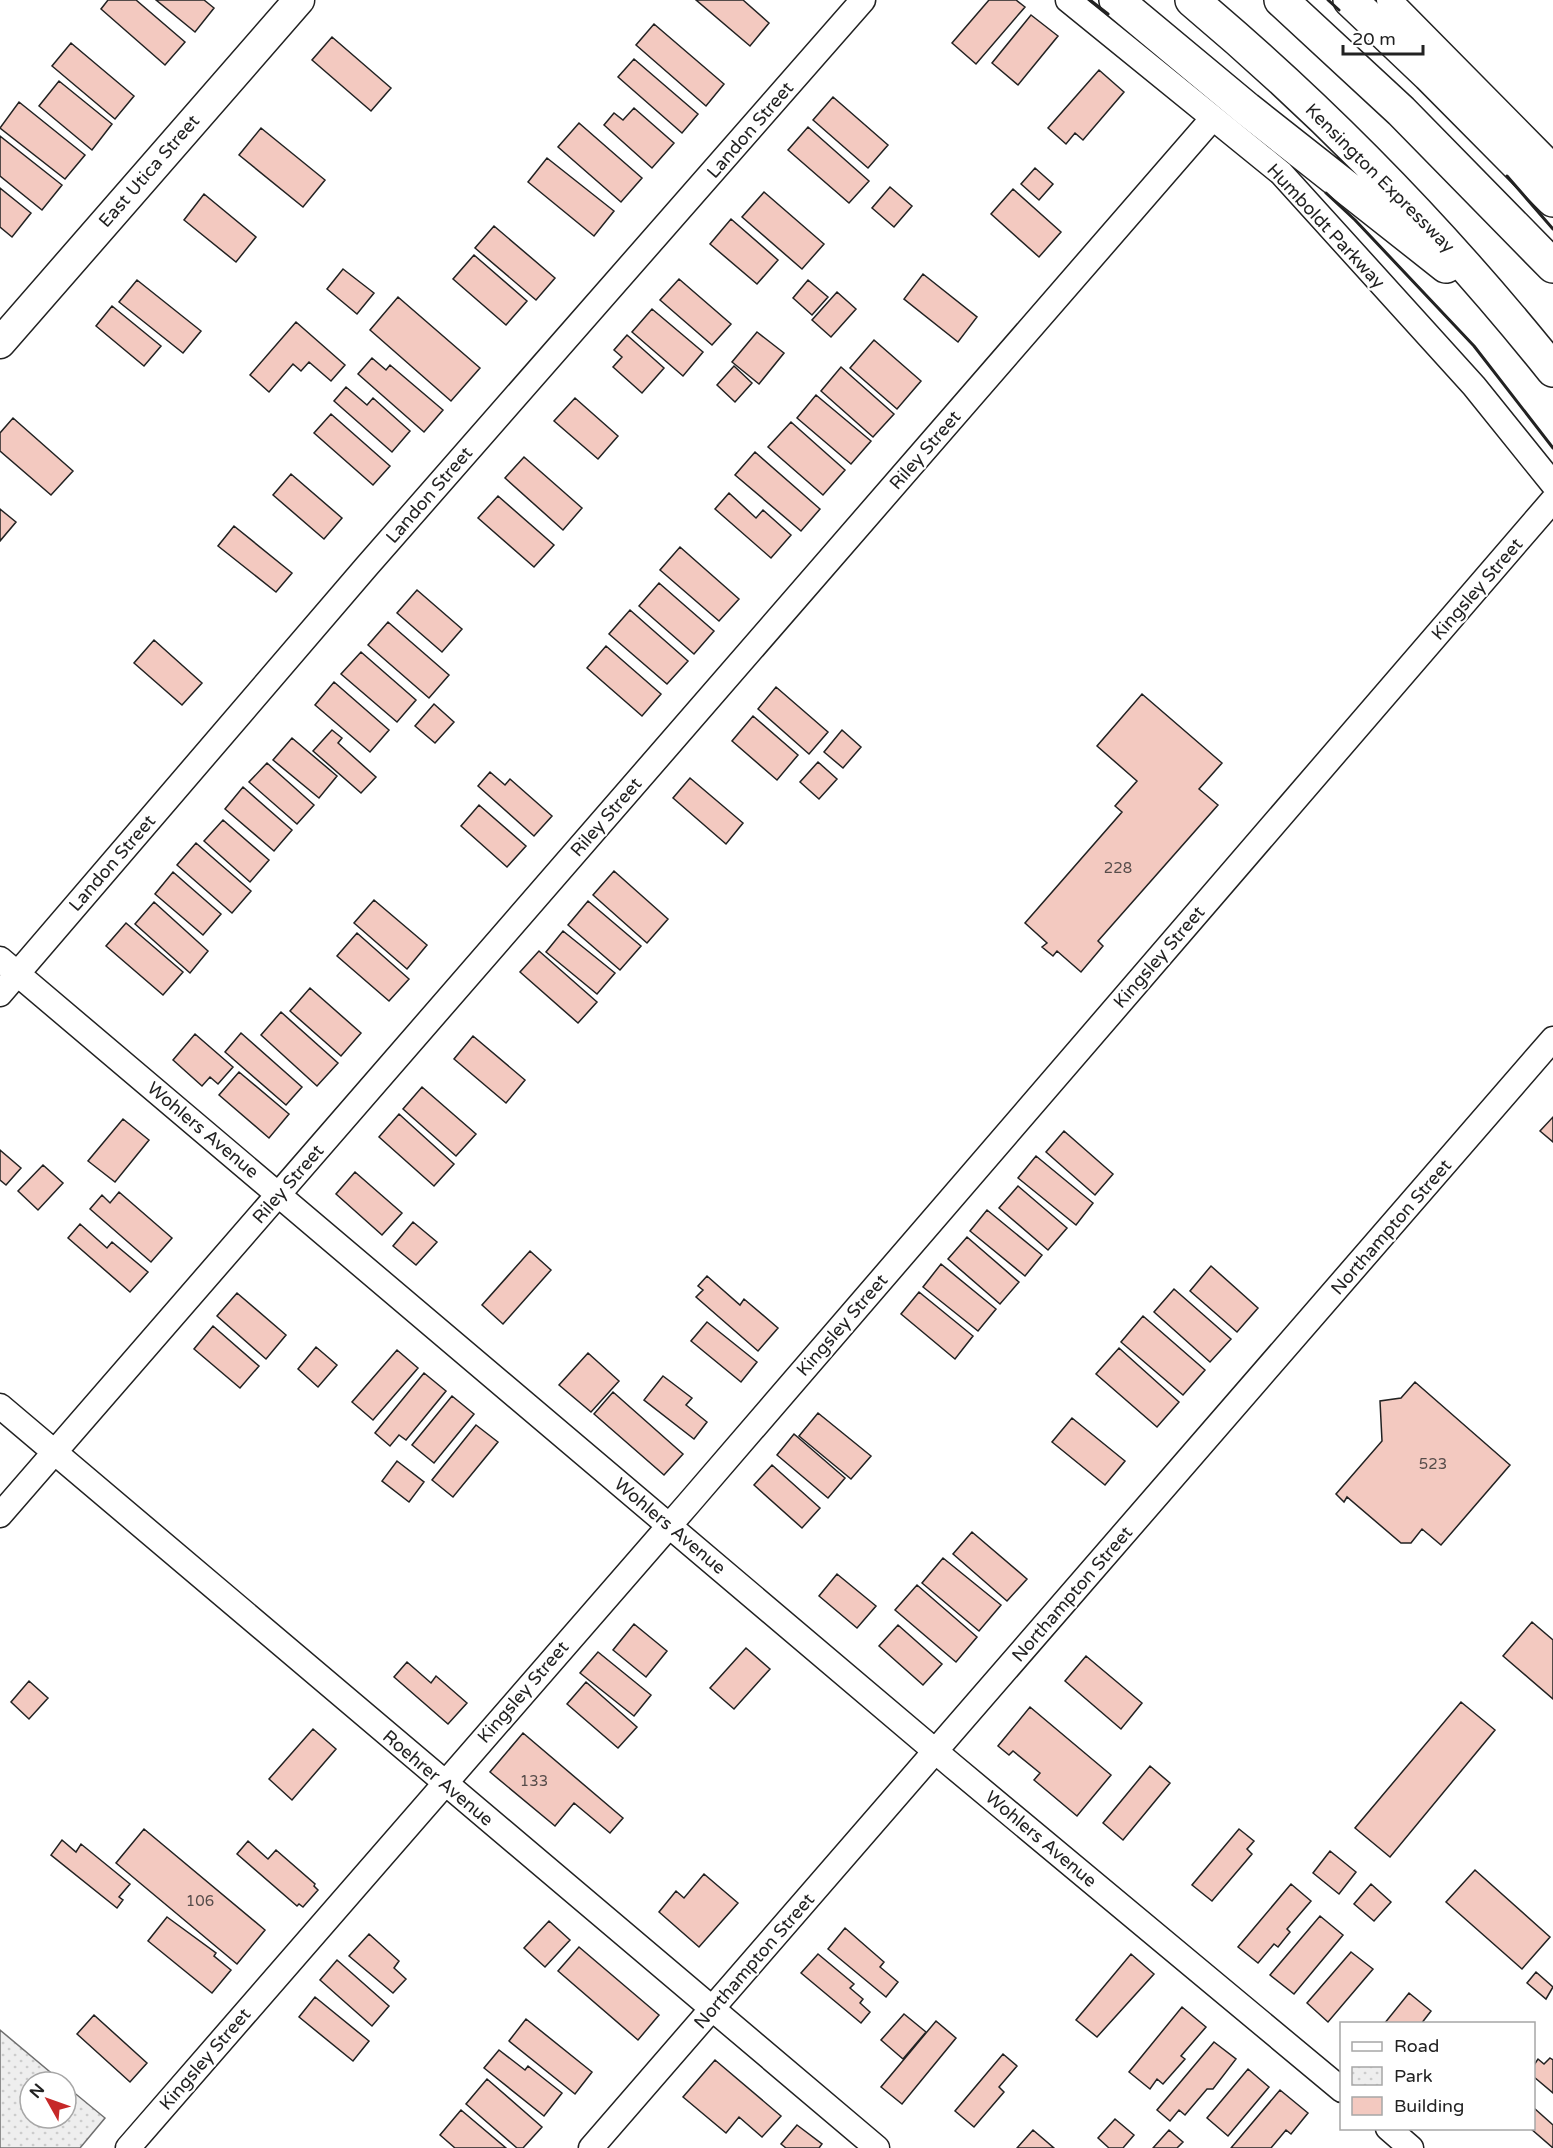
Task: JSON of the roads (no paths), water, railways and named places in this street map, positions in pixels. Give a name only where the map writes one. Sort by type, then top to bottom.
[{"type":"highway","points":[[1116,0],[1264,123],[1509,315]]},
{"type":"highway","name":"Kensington Expressway","points":[[1192,0],[1353,146],[1422,217],[1509,315],[1553,370]]},
{"type":"highway","points":[[1281,0],[1401,111],[1553,266]]},
{"type":"highway","points":[[1350,0],[1429,75],[1553,200]]},
{"type":"street","name":"East Utica Street","points":[[3,335],[299,0]]},
{"type":"street","name":"Landon Street","points":[[0,994],[9,966],[367,566],[863,0]]},
{"type":"street","name":"Humboldt Parkway","points":[[1068,0],[1281,173],[1474,386],[1553,484]]},
{"type":"street","points":[[1389,0],[1553,166]]},
{"type":"street","name":"Riley Street","points":[[0,1515],[1212,119]]},
{"type":"street","name":"Kingsley Street","points":[[128,2148],[1553,500]]},
{"type":"street","name":"Wohlers Avenue","points":[[9,966],[936,1751],[1340,2089]]},
{"type":"street","name":"Northampton Street","points":[[591,2148],[1553,1039]]},
{"type":"street","name":"Roehrer Avenue","points":[[0,1406],[877,2148]]},
{"type":"street","points":[[1390,2130],[1411,2148]]}]
